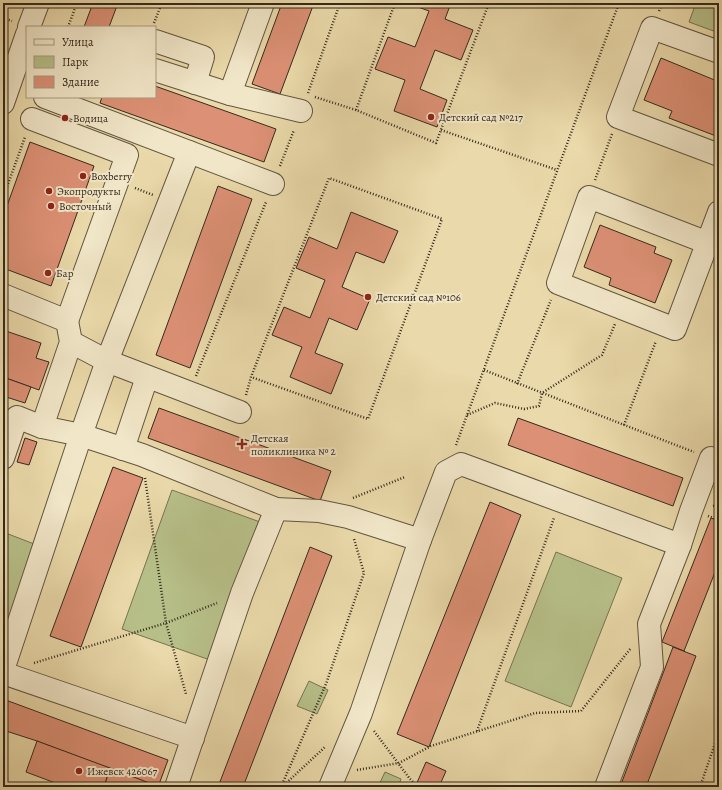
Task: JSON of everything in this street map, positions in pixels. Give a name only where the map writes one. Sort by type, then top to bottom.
[{"type":"street","points":[[230,94],[263,3]]},
{"type":"street","points":[[719,52],[652,28],[618,118],[719,155]]},
{"type":"street","points":[[156,41],[203,57],[195,83]]},
{"type":"street","points":[[13,92],[26,49]]},
{"type":"street","points":[[156,70],[230,94],[304,103]]},
{"type":"street","points":[[51,98],[84,104],[109,122],[273,184]]},
{"type":"street","points":[[32,119],[128,155],[67,321],[71,342],[42,428]]},
{"type":"street","points":[[100,145],[109,122]]},
{"type":"street","points":[[3,670],[107,361],[189,152]]},
{"type":"street","points":[[708,243],[588,197],[558,283],[675,329],[708,243],[719,212]]},
{"type":"street","points":[[3,295],[67,321]]},
{"type":"street","points":[[71,342],[107,361],[240,412]]},
{"type":"street","points":[[132,452],[147,377]]},
{"type":"street","points":[[3,458],[17,417],[42,428],[81,435],[132,452],[276,509],[319,511],[348,508],[420,540]]},
{"type":"street","points":[[606,787],[652,667],[649,624],[680,545],[711,458]]},
{"type":"street","points":[[332,781],[361,713],[420,540],[446,472],[461,464],[680,545]]},
{"type":"street","points":[[176,787],[242,593],[276,509]]},
{"type":"street","points":[[3,673],[193,738]]},
{"type":"path","points":[[68,26],[77,3]]},
{"type":"path","points":[[356,110],[395,3]]},
{"type":"path","points":[[304,103],[356,110],[436,143],[489,3]]},
{"type":"path","points":[[446,472],[619,3]]},
{"type":"path","points":[[152,26],[163,4]]},
{"type":"path","points":[[588,197],[618,118]]},
{"type":"path","points":[[3,198],[32,119]]},
{"type":"path","points":[[441,130],[557,170]]},
{"type":"path","points":[[240,412],[251,377],[329,178],[442,219],[368,419],[251,377]]},
{"type":"path","points":[[118,181],[170,202]]},
{"type":"path","points":[[517,384],[558,283]]},
{"type":"path","points":[[467,416],[495,403],[524,409],[539,406],[542,393],[602,354],[622,307]]},
{"type":"path","points":[[624,425],[662,324]]},
{"type":"path","points":[[484,370],[711,458]]},
{"type":"path","points":[[132,452],[166,624],[188,699]]},
{"type":"path","points":[[281,787],[326,684],[364,573],[348,508],[405,477]]},
{"type":"path","points":[[477,732],[560,501]]},
{"type":"path","points":[[34,663],[166,624],[242,593]]},
{"type":"path","points":[[332,781],[399,763],[430,746],[535,713],[581,711],[649,624]]},
{"type":"path","points":[[361,713],[410,779],[418,787]]},
{"type":"path","points":[[700,787],[719,732]]},
{"type":"path","points":[[281,787],[327,745]]},
{"type":"path","points":[[3,784],[10,787]]},
{"type":"green space","points":[[696,3],[719,3],[719,33],[689,22]]},
{"type":"green space","points":[[172,490],[260,522],[210,660],[122,629]]},
{"type":"green space","points":[[3,532],[42,547],[3,644]]},
{"type":"green space","points":[[556,552],[622,578],[571,707],[505,681]]},
{"type":"green space","points":[[309,681],[328,690],[317,714],[297,706]]},
{"type":"green space","points":[[385,772],[401,779],[398,787],[378,787]]},
{"type":"building","points":[[93,3],[118,3],[109,26],[84,26]]},
{"type":"building","points":[[282,3],[314,3],[280,94],[252,84]]},
{"type":"building","points":[[407,3],[451,3],[445,19],[473,30],[461,60],[435,50],[420,89],[447,100],[437,127],[394,111],[405,80],[375,69],[388,37],[415,47],[429,11]]},
{"type":"building","points":[[661,58],[717,81],[715,86],[719,88],[719,128],[716,136],[669,118],[672,111],[644,100]]},
{"type":"building","points":[[156,86],[276,129],[264,162],[100,103],[102,98],[156,98]]},
{"type":"building","name":"Экопродукты","points":[[30,142],[94,166],[51,286],[3,268],[3,217]]},
{"type":"building","points":[[218,186],[252,199],[190,368],[156,355]]},
{"type":"building","points":[[351,212],[398,231],[384,263],[356,252],[342,287],[370,299],[357,330],[329,318],[315,353],[343,364],[331,394],[290,377],[302,347],[272,335],[284,307],[310,318],[325,280],[296,268],[309,237],[337,249]]},
{"type":"building","points":[[600,225],[656,247],[654,253],[672,260],[655,303],[609,285],[611,278],[584,267]]},
{"type":"building","points":[[3,330],[41,343],[36,358],[49,362],[39,390],[3,377]]},
{"type":"building","points":[[3,377],[31,387],[25,403],[3,396]]},
{"type":"building","points":[[159,408],[331,471],[320,501],[148,438]]},
{"type":"building","points":[[518,418],[683,478],[673,506],[508,445]]},
{"type":"building","points":[[25,438],[37,442],[29,465],[17,462]]},
{"type":"building","points":[[113,467],[143,478],[81,647],[50,636]]},
{"type":"building","points":[[490,502],[521,515],[429,747],[397,734]]},
{"type":"building","points":[[711,518],[719,521],[719,562],[684,651],[662,642]]},
{"type":"building","points":[[310,547],[332,556],[243,787],[218,787]]},
{"type":"building","points":[[673,647],[696,656],[646,787],[620,787]]},
{"type":"building","points":[[3,699],[168,760],[158,787],[37,741],[3,730]]},
{"type":"building","points":[[37,741],[110,768],[104,787],[66,787],[26,772]]},
{"type":"building","points":[[426,762],[446,771],[439,787],[421,787],[416,785]]},
{"type":"building","points":[[110,768],[152,784],[151,787],[104,787]]},
{"type":"place","name":"Детский сад №217","points":[[431,117]]},
{"type":"place","name":"Водица","points":[[65,118]]},
{"type":"place","name":"Boxberry","points":[[83,176]]},
{"type":"place","name":"Экопродукты","points":[[49,191]]},
{"type":"place","name":"Восточный","points":[[51,206]]},
{"type":"place","name":"Бар","points":[[48,273]]},
{"type":"place","name":"Детский сад №106","points":[[368,297]]},
{"type":"place","name":"Детская поликлиника № 2","points":[[242,444]]},
{"type":"place","name":"Ижевск 426067","points":[[79,771]]}]
